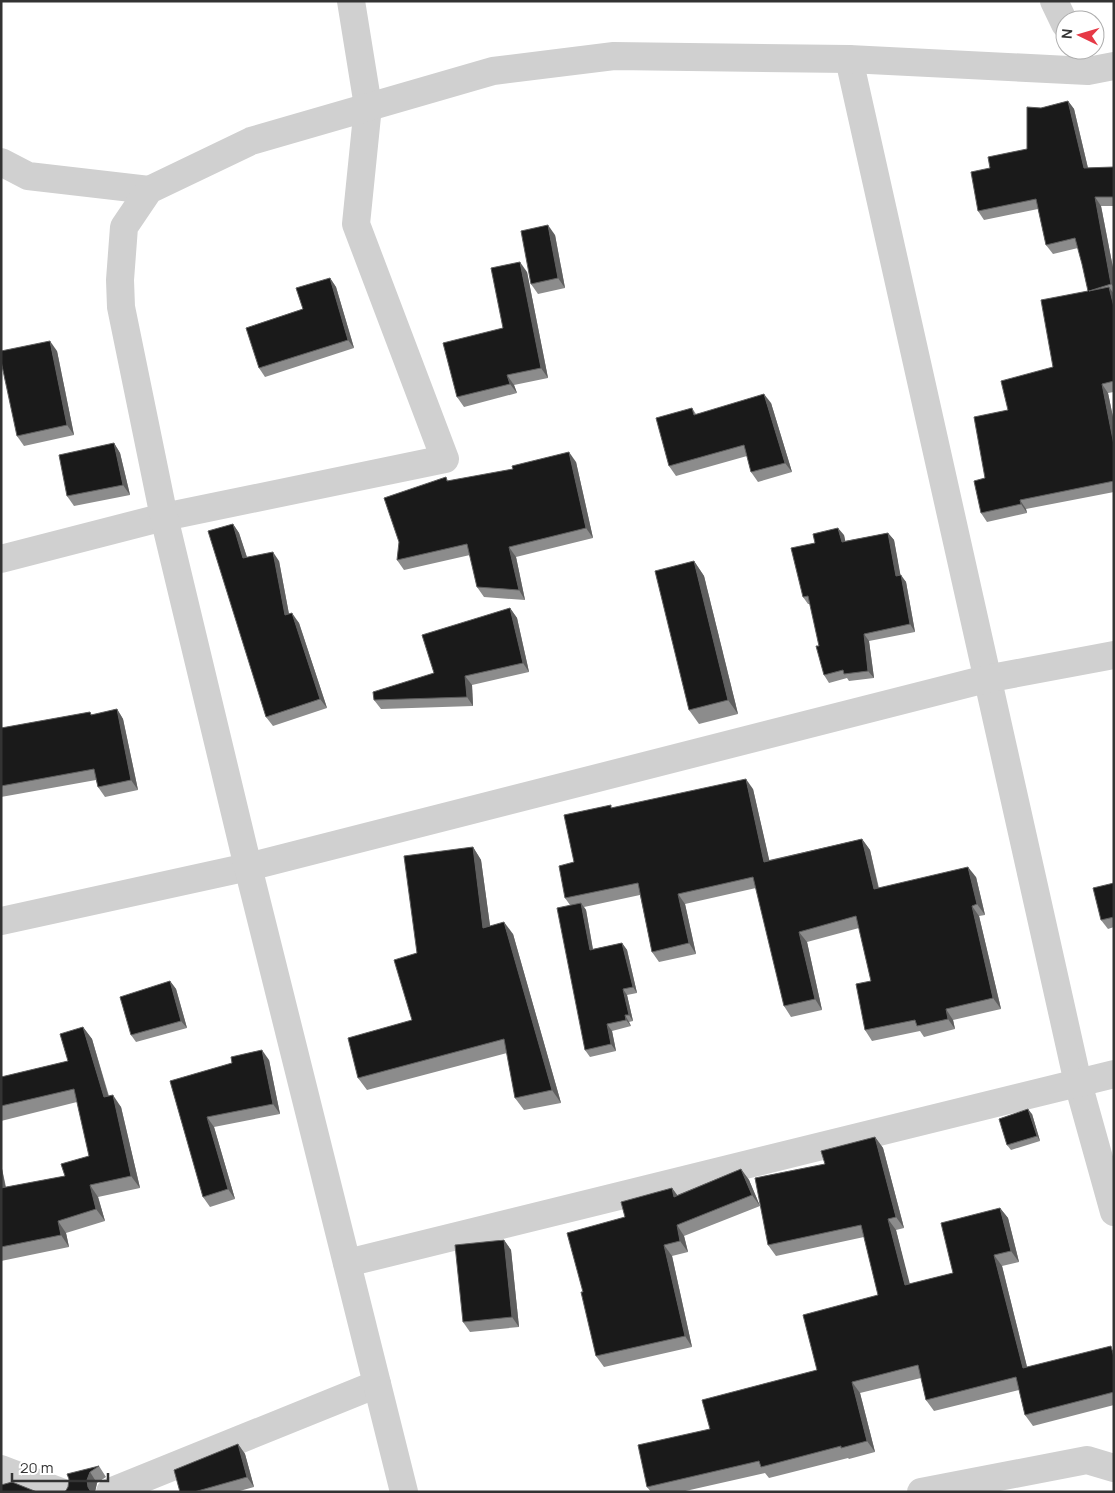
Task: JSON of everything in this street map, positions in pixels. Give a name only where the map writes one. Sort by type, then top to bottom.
[{"type":"street","points":[[1,559],[164,517],[445,459],[356,224],[368,106],[351,1]]},
{"type":"street","points":[[404,1492],[248,868],[164,517],[121,307],[120,289],[124,227],[149,190],[251,141],[493,71],[614,56],[1093,62]]},
{"type":"street","points":[[849,59],[986,679],[1078,1083],[1114,1212]]},
{"type":"street","points":[[1,162],[28,176],[149,190]]},
{"type":"street","points":[[1,921],[248,868],[986,679],[1114,655]]},
{"type":"street","points":[[347,1263],[1114,1074]]},
{"type":"street","points":[[110,1492],[377,1384]]},
{"type":"street","points":[[935,1490],[1088,1460],[1114,1468]]},
{"type":"street","points":[[1,1470],[61,1492]]},
{"type":"building","points":[[1068,101],[1084,168],[1114,167],[1114,197],[1095,197],[1111,284],[1089,291],[1109,287],[1114,307],[1114,381],[1102,384],[1114,445],[1114,481],[1020,500],[1021,504],[981,513],[974,481],[985,478],[974,417],[1008,410],[1001,381],[1053,367],[1041,300],[1088,291],[1075,238],[1046,245],[1036,199],[978,211],[971,172],[990,168],[988,157],[1027,149],[1027,107],[1041,108]]},
{"type":"building","points":[[548,225],[558,278],[531,284],[521,231]]},
{"type":"building","points":[[520,262],[541,368],[507,375],[510,384],[457,397],[443,343],[503,328],[491,268]]},
{"type":"building","points":[[330,278],[348,340],[259,368],[246,328],[303,309],[296,288]]},
{"type":"building","points":[[50,341],[67,425],[17,436],[1,361],[1,351]]},
{"type":"building","points":[[764,394],[785,463],[751,472],[744,445],[669,466],[656,418],[692,408],[694,415]]},
{"type":"building","points":[[114,443],[123,485],[67,496],[59,455]]},
{"type":"building","points":[[569,452],[586,528],[509,547],[519,590],[477,587],[467,544],[397,560],[399,542],[384,498],[446,477],[447,481],[513,469],[512,466]]},
{"type":"building","points":[[233,524],[243,558],[273,552],[285,615],[292,613],[320,699],[266,717],[208,531]]},
{"type":"building","points":[[838,528],[842,542],[888,533],[896,576],[901,575],[910,624],[864,634],[868,671],[844,674],[843,670],[824,675],[816,646],[819,646],[808,596],[803,597],[791,548],[815,543],[813,534]]},
{"type":"building","points":[[694,561],[728,700],[689,710],[655,571]]},
{"type":"building","points":[[510,608],[523,663],[465,676],[467,697],[374,700],[373,692],[434,673],[422,635]]},
{"type":"building","points":[[117,709],[131,780],[98,787],[94,769],[1,786],[1,728],[90,712],[91,715]]},
{"type":"building","points":[[746,779],[764,862],[862,839],[874,889],[968,867],[977,904],[972,906],[993,998],[946,1009],[948,1019],[917,1026],[915,1020],[865,1030],[856,984],[871,981],[856,916],[799,932],[815,999],[784,1006],[753,877],[678,894],[689,943],[652,952],[638,883],[565,898],[559,866],[574,862],[564,815],[611,805],[611,808]]},
{"type":"building","points":[[473,847],[483,928],[504,922],[552,1090],[515,1098],[504,1039],[358,1078],[348,1038],[412,1020],[394,960],[417,953],[404,856]]},
{"type":"building","points":[[1114,883],[1114,917],[1101,920],[1093,888]]},
{"type":"building","points":[[581,903],[590,950],[622,943],[633,987],[623,989],[629,1015],[625,1015],[626,1020],[607,1024],[611,1044],[585,1050],[557,908]]},
{"type":"building","points":[[170,981],[181,1021],[131,1035],[120,997]]},
{"type":"building","points":[[83,1027],[104,1097],[113,1095],[131,1176],[90,1185],[96,1209],[58,1221],[61,1235],[1,1247],[1,1188],[65,1176],[61,1164],[89,1156],[74,1089],[1,1106],[1,1077],[68,1061],[60,1034]]},
{"type":"building","points":[[262,1050],[273,1104],[207,1117],[228,1189],[203,1197],[170,1081],[232,1063],[231,1057]]},
{"type":"building","points":[[1028,1109],[1037,1136],[1007,1145],[999,1119]]},
{"type":"building","points":[[875,1137],[896,1217],[888,1219],[905,1285],[953,1273],[941,1223],[1000,1208],[1011,1251],[994,1255],[1023,1368],[1111,1346],[1114,1357],[1114,1392],[1025,1415],[1016,1377],[926,1400],[918,1365],[852,1382],[867,1441],[761,1467],[759,1461],[647,1487],[638,1445],[710,1429],[702,1400],[817,1370],[803,1315],[878,1295],[861,1225],[768,1245],[755,1178],[825,1164],[821,1151]]},
{"type":"building","points":[[741,1169],[752,1195],[677,1225],[680,1241],[664,1245],[685,1336],[596,1356],[581,1292],[583,1292],[567,1233],[625,1217],[621,1202],[672,1188],[674,1197]]},
{"type":"building","points":[[504,1240],[512,1317],[463,1322],[455,1245]]},
{"type":"building","points":[[238,1444],[247,1477],[194,1492],[180,1492],[174,1470]]},
{"type":"building","points":[[99,1466],[90,1472],[87,1480],[91,1492],[65,1492],[69,1479],[67,1474]]},
{"type":"building","points":[[12,1482],[37,1492],[1,1492],[1,1485]]}]
